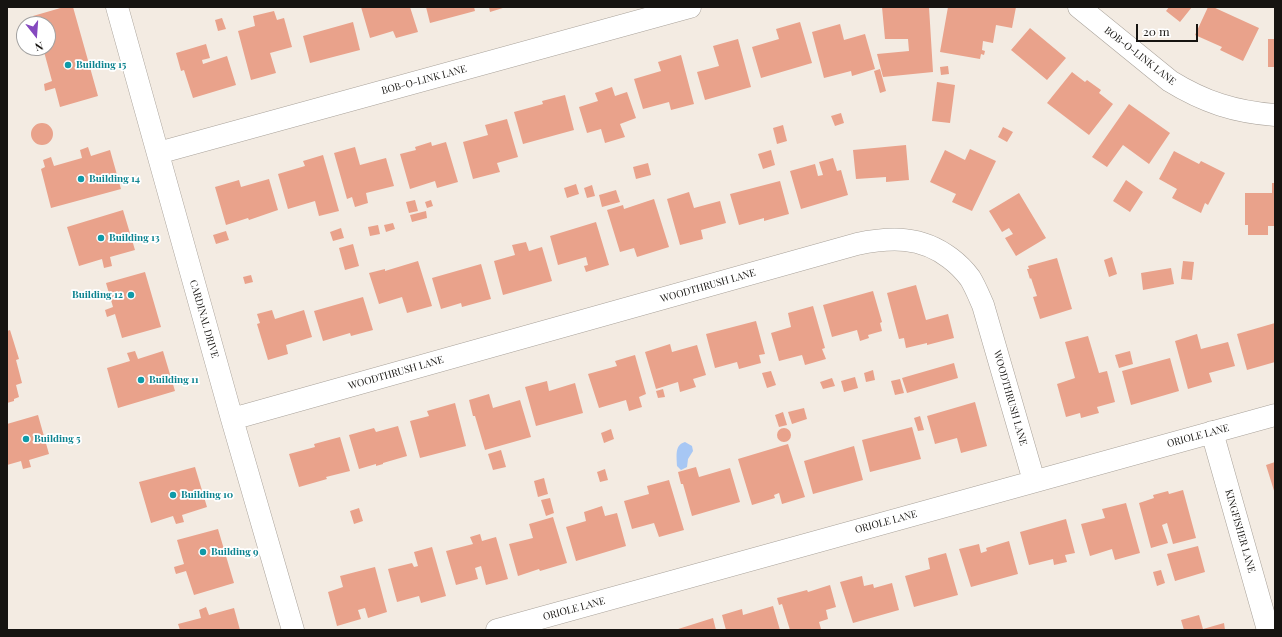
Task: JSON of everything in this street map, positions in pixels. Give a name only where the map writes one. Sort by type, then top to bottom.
[{"type":"street","name":"CARDINAL DRIVE","points":[[117,7],[232,419],[293,630]]},
{"type":"street","name":"BOB-O-LINK LANE","points":[[158,153],[690,7]]},
{"type":"street","name":"BOB-O-LINK LANE","points":[[1078,7],[1170,81],[1187,91],[1228,108],[1252,113],[1275,115]]},
{"type":"street","name":"WOODTHRUSH LANE","points":[[232,419],[857,244],[901,239],[921,243],[947,256],[962,268],[974,285],[983,305],[1034,481]]},
{"type":"street","name":"ORIOLE LANE","points":[[497,630],[1275,415]]},
{"type":"street","name":"KINGFISHER LANE","points":[[1212,432],[1268,630]]},
{"type":"water","points":[[685,442],[692,446],[693,451],[688,459],[687,467],[681,470],[677,466],[677,452],[679,446]]},
{"type":"building","name":"Building 15","points":[[64,7],[73,7],[98,96],[60,107],[55,88],[45,91],[44,84],[52,81],[45,56],[56,56],[56,16],[33,16]]},
{"type":"building","points":[[361,7],[410,7],[418,32],[396,38],[393,31],[370,38]]},
{"type":"building","points":[[426,7],[474,7],[475,11],[430,23]]},
{"type":"building","points":[[489,7],[506,7],[490,12]]},
{"type":"building","points":[[882,7],[929,7],[933,72],[883,77],[877,54],[909,51],[908,39],[885,39]]},
{"type":"building","points":[[948,7],[1016,7],[1012,28],[996,25],[993,43],[983,41],[982,50],[985,51],[984,55],[981,54],[980,59],[940,52]]},
{"type":"building","points":[[1169,7],[1192,7],[1180,22],[1166,11]]},
{"type":"building","points":[[1208,7],[1213,7],[1259,28],[1243,61],[1220,50],[1222,47],[1195,35]]},
{"type":"building","points":[[274,11],[277,20],[284,18],[292,47],[270,53],[276,73],[251,80],[238,31],[255,26],[253,16]]},
{"type":"building","points":[[222,18],[226,29],[218,31],[215,20]]},
{"type":"building","points":[[353,22],[360,50],[310,63],[303,36]]},
{"type":"building","points":[[800,22],[812,63],[761,78],[752,47],[779,39],[776,29]]},
{"type":"building","points":[[840,24],[844,40],[865,34],[875,69],[852,76],[851,71],[824,78],[812,32]]},
{"type":"building","points":[[1030,28],[1066,58],[1047,80],[1011,50]]},
{"type":"building","points":[[738,39],[751,87],[705,100],[697,72],[719,66],[713,46]]},
{"type":"building","points":[[1268,39],[1275,39],[1275,67],[1268,67]]},
{"type":"building","points":[[206,44],[210,58],[202,60],[203,64],[227,56],[236,85],[193,98],[184,70],[181,71],[176,53]]},
{"type":"building","points":[[681,55],[694,104],[671,110],[669,102],[643,109],[634,79],[661,71],[658,62]]},
{"type":"building","points":[[948,66],[949,74],[941,75],[940,67]]},
{"type":"building","points":[[880,69],[886,91],[880,93],[874,71]]},
{"type":"building","points":[[1072,72],[1085,82],[1087,80],[1101,90],[1099,93],[1113,104],[1089,135],[1047,103]]},
{"type":"building","points":[[937,82],[955,85],[950,123],[932,121]]},
{"type":"building","points":[[612,87],[615,96],[627,92],[636,118],[620,124],[625,137],[605,143],[601,129],[587,133],[579,107],[598,101],[595,93]]},
{"type":"building","points":[[565,95],[574,130],[523,144],[514,112],[543,104],[542,101]]},
{"type":"building","points":[[1129,104],[1170,133],[1149,164],[1123,145],[1107,167],[1092,157]]},
{"type":"building","points":[[841,113],[844,123],[835,126],[831,116]]},
{"type":"building","points":[[507,119],[518,157],[497,163],[500,172],[473,179],[463,142],[488,135],[485,125]]},
{"type":"building","points":[[42,123],[50,126],[53,134],[50,142],[42,145],[34,142],[31,134],[34,126]]},
{"type":"building","points":[[783,125],[787,141],[777,144],[773,128]]},
{"type":"building","points":[[1003,127],[1013,132],[1007,142],[998,137]]},
{"type":"building","points":[[431,142],[432,146],[446,142],[458,182],[437,188],[435,181],[410,189],[400,154],[416,150],[415,147]]},
{"type":"building","points":[[906,145],[909,180],[886,182],[886,177],[856,179],[853,150]]},
{"type":"building","name":"Building 14","points":[[88,147],[91,156],[110,150],[121,189],[51,208],[41,169],[45,167],[43,160],[51,157],[54,166],[82,158],[80,150]]},
{"type":"building","points":[[355,147],[360,165],[386,158],[394,186],[366,193],[368,203],[355,207],[352,197],[347,199],[334,153]]},
{"type":"building","points":[[970,149],[996,161],[972,211],[952,202],[956,194],[930,182],[945,150],[965,160]]},
{"type":"building","points":[[771,150],[775,165],[763,169],[758,154]]},
{"type":"building","points":[[1174,151],[1199,164],[1201,161],[1225,173],[1208,205],[1205,203],[1201,213],[1172,198],[1177,189],[1159,179]]},
{"type":"building","points":[[323,155],[339,211],[319,216],[315,201],[288,209],[278,174],[305,166],[303,161]]},
{"type":"building","points":[[833,158],[837,171],[841,170],[848,195],[801,209],[790,171],[815,164],[818,176],[823,175],[819,162]]},
{"type":"building","points":[[648,163],[651,175],[636,179],[633,167]]},
{"type":"building","points":[[269,179],[278,210],[249,220],[248,218],[226,225],[215,187],[239,180],[241,187]]},
{"type":"building","points":[[1126,180],[1143,192],[1130,212],[1113,201]]},
{"type":"building","points":[[780,181],[789,214],[764,221],[764,218],[739,225],[730,194]]},
{"type":"building","points":[[1272,183],[1275,183],[1275,226],[1268,226],[1268,235],[1248,235],[1248,225],[1245,225],[1245,193],[1272,193]]},
{"type":"building","points":[[576,184],[579,194],[567,198],[564,188]]},
{"type":"building","points":[[592,185],[595,196],[587,198],[584,188]]},
{"type":"building","points":[[616,190],[620,202],[602,207],[599,195]]},
{"type":"building","points":[[689,192],[694,208],[720,201],[726,223],[701,230],[703,239],[680,245],[667,199]]},
{"type":"building","points":[[1019,193],[1046,238],[1016,256],[1005,238],[1013,234],[1009,228],[1002,232],[989,211]]},
{"type":"building","points":[[654,199],[669,247],[637,257],[634,248],[620,252],[607,210],[623,205],[624,209]]},
{"type":"building","points":[[415,200],[418,211],[409,213],[406,202]]},
{"type":"building","points":[[431,200],[433,206],[427,208],[425,202]]},
{"type":"building","name":"Building 13","points":[[123,210],[135,250],[110,257],[112,266],[104,268],[102,259],[79,266],[67,227]]},
{"type":"building","points":[[426,211],[427,218],[412,222],[410,215]]},
{"type":"building","points":[[596,222],[609,265],[586,272],[584,266],[588,265],[586,257],[558,265],[550,236]]},
{"type":"building","points":[[393,223],[395,229],[386,232],[384,225]]},
{"type":"building","points":[[378,225],[380,234],[370,236],[368,227]]},
{"type":"building","points":[[341,228],[344,238],[333,241],[330,232]]},
{"type":"building","points":[[226,231],[229,240],[216,244],[213,235]]},
{"type":"building","points":[[526,242],[529,251],[542,247],[552,281],[503,295],[494,261],[515,255],[512,245]]},
{"type":"building","points":[[353,244],[359,266],[345,270],[339,248]]},
{"type":"building","points":[[1112,257],[1117,274],[1109,277],[1104,260]]},
{"type":"building","points":[[1057,258],[1072,309],[1040,319],[1033,297],[1037,296],[1027,269],[1029,269],[1028,266]]},
{"type":"building","points":[[418,261],[432,306],[407,313],[402,297],[379,304],[369,273],[385,269],[385,271]]},
{"type":"building","points":[[1183,261],[1194,262],[1192,280],[1181,279]]},
{"type":"building","points":[[481,264],[491,299],[462,307],[461,303],[441,309],[432,278]]},
{"type":"building","points":[[1171,268],[1174,284],[1143,290],[1141,273]]},
{"type":"building","name":"Building 12","points":[[145,272],[161,327],[122,338],[115,314],[107,317],[105,310],[113,307],[106,283]]},
{"type":"building","points":[[251,275],[253,282],[245,284],[243,277]]},
{"type":"building","points":[[916,285],[926,320],[948,314],[954,338],[927,345],[927,343],[906,348],[904,338],[899,339],[887,293]]},
{"type":"building","points":[[873,291],[882,322],[880,323],[882,331],[868,335],[869,338],[860,341],[857,330],[832,337],[823,305]]},
{"type":"building","points":[[363,297],[373,330],[351,336],[350,333],[323,341],[314,311]]},
{"type":"building","points":[[813,306],[825,348],[822,349],[826,359],[805,365],[802,355],[779,361],[771,333],[791,327],[788,313]]},
{"type":"building","points":[[272,310],[275,319],[304,310],[312,337],[286,345],[288,354],[268,360],[257,324],[260,323],[257,314]]},
{"type":"building","points":[[756,321],[765,354],[759,355],[761,363],[739,369],[737,362],[715,368],[706,334]]},
{"type":"building","points":[[1275,323],[1275,362],[1247,370],[1237,334]]},
{"type":"building","points":[[10,330],[19,359],[16,360],[22,383],[16,385],[19,397],[14,399],[14,401],[7,403],[7,331]]},
{"type":"building","points":[[1197,334],[1201,349],[1228,342],[1235,366],[1209,373],[1212,382],[1188,389],[1175,341]]},
{"type":"building","points":[[1088,336],[1099,373],[1107,371],[1115,402],[1097,407],[1099,413],[1081,418],[1080,413],[1066,417],[1057,384],[1075,378],[1065,342]]},
{"type":"building","points":[[670,344],[672,352],[697,345],[706,375],[693,379],[696,387],[680,392],[678,382],[656,389],[645,352]]},
{"type":"building","name":"Building 11","points":[[135,351],[138,359],[163,351],[175,391],[118,408],[107,368],[130,361],[127,353]]},
{"type":"building","points":[[1130,351],[1133,364],[1119,368],[1115,355]]},
{"type":"building","points":[[635,355],[646,394],[639,397],[642,407],[629,411],[626,400],[599,408],[588,374],[617,366],[615,361]]},
{"type":"building","points":[[1170,358],[1179,391],[1131,405],[1122,371]]},
{"type":"building","points":[[954,363],[958,378],[907,393],[902,378]]},
{"type":"building","points":[[873,370],[875,380],[866,382],[864,373]]},
{"type":"building","points":[[771,371],[776,385],[767,388],[762,373]]},
{"type":"building","points":[[855,377],[858,388],[844,392],[841,381]]},
{"type":"building","points":[[832,378],[835,386],[823,389],[820,382]]},
{"type":"building","points":[[900,379],[904,393],[895,395],[891,381]]},
{"type":"building","points":[[547,381],[549,391],[575,383],[583,413],[536,426],[525,387]]},
{"type":"building","points":[[663,389],[665,397],[658,398],[656,391]]},
{"type":"building","points":[[489,394],[493,408],[520,400],[531,437],[485,450],[469,400]]},
{"type":"building","points":[[975,402],[987,446],[961,453],[957,438],[935,444],[927,416]]},
{"type":"building","points":[[455,403],[466,446],[420,458],[410,421],[429,416],[427,411]]},
{"type":"building","points":[[804,408],[807,419],[792,424],[788,412]]},
{"type":"building","points":[[783,412],[787,425],[779,427],[775,415]]},
{"type":"building","name":"Building 5","points":[[38,415],[49,454],[29,460],[31,467],[23,469],[21,461],[7,465],[7,424]]},
{"type":"building","points":[[920,416],[924,430],[918,431],[914,418]]},
{"type":"building","points":[[398,426],[407,456],[376,466],[376,464],[359,469],[349,435],[374,428],[376,432]]},
{"type":"building","points":[[912,427],[921,459],[870,472],[862,440]]},
{"type":"building","points":[[784,428],[789,430],[791,435],[789,440],[784,442],[779,440],[777,435],[779,430]]},
{"type":"building","points":[[611,429],[614,439],[604,443],[601,433]]},
{"type":"building","points":[[340,437],[350,471],[326,477],[327,479],[299,487],[289,454],[315,447],[314,444]]},
{"type":"building","points":[[788,444],[805,497],[782,504],[779,493],[774,495],[775,498],[752,505],[738,459]]},
{"type":"building","points":[[854,446],[863,480],[813,494],[804,461]]},
{"type":"building","points":[[501,450],[506,467],[493,470],[488,454]]},
{"type":"building","points":[[1275,462],[1275,494],[1266,465]]},
{"type":"building","name":"Building 10","points":[[195,467],[207,507],[182,515],[184,522],[176,524],[173,516],[151,523],[139,482]]},
{"type":"building","points":[[696,467],[699,477],[730,468],[740,502],[692,516],[678,472]]},
{"type":"building","points":[[605,469],[608,480],[600,482],[597,472]]},
{"type":"building","points":[[544,478],[548,494],[538,497],[534,481]]},
{"type":"building","points":[[669,480],[684,530],[659,537],[654,523],[632,529],[624,501],[649,494],[647,486]]},
{"type":"building","points":[[1183,490],[1196,538],[1173,544],[1167,523],[1162,525],[1168,543],[1151,548],[1139,503],[1154,498],[1153,495],[1168,491],[1169,494]]},
{"type":"building","points":[[550,498],[554,513],[546,516],[541,500]]},
{"type":"building","points":[[1126,503],[1140,553],[1115,560],[1112,549],[1090,556],[1081,524],[1105,518],[1102,509]]},
{"type":"building","points":[[602,506],[605,516],[617,513],[626,546],[576,561],[566,527],[586,521],[584,512]]},
{"type":"building","points":[[359,508],[363,521],[354,524],[350,511]]},
{"type":"building","points":[[553,517],[567,563],[540,571],[539,569],[518,576],[509,544],[533,538],[529,524]]},
{"type":"building","points":[[1066,519],[1075,553],[1065,555],[1067,562],[1054,565],[1053,559],[1029,565],[1020,532]]},
{"type":"building","name":"Building 9","points":[[218,529],[234,583],[194,595],[186,571],[176,574],[175,571],[174,567],[184,564],[177,540]]},
{"type":"building","points":[[480,534],[482,541],[496,537],[508,579],[486,585],[481,566],[475,568],[478,579],[456,585],[446,551],[473,544],[470,537]]},
{"type":"building","points":[[1009,541],[1018,574],[971,587],[959,549],[979,544],[981,553],[987,551],[986,548]]},
{"type":"building","points":[[1198,546],[1205,572],[1175,581],[1167,554]]},
{"type":"building","points":[[432,547],[446,596],[421,603],[419,596],[397,602],[388,569],[412,563],[414,567],[418,566],[414,552]]},
{"type":"building","points":[[946,553],[958,595],[914,607],[905,576],[930,569],[928,558]]},
{"type":"building","points":[[375,567],[387,612],[368,618],[365,608],[358,610],[361,619],[337,626],[328,592],[343,587],[340,576]]},
{"type":"building","points":[[1161,570],[1165,583],[1157,586],[1153,572]]},
{"type":"building","points":[[862,576],[864,586],[873,584],[874,588],[892,583],[899,610],[853,623],[840,582]]},
{"type":"building","points":[[830,585],[836,607],[826,610],[828,619],[819,622],[821,629],[790,630],[782,604],[779,605],[777,598],[807,590],[808,592]]},
{"type":"building","points":[[773,606],[780,630],[726,630],[722,615],[742,609],[743,615]]},
{"type":"building","points":[[206,607],[209,615],[234,608],[240,630],[180,630],[178,624],[201,618],[199,610]]},
{"type":"building","points":[[1199,615],[1203,629],[1224,623],[1225,630],[1184,630],[1181,620]]},
{"type":"building","points":[[713,618],[716,630],[675,630]]},
{"type":"place","name":"Building 15","points":[[68,65]]},
{"type":"place","name":"Building 14","points":[[81,179]]},
{"type":"place","name":"Building 13","points":[[101,238]]},
{"type":"place","name":"Building 12","points":[[131,295]]},
{"type":"place","name":"Building 11","points":[[141,380]]},
{"type":"place","name":"Building 5","points":[[26,439]]},
{"type":"place","name":"Building 10","points":[[173,495]]},
{"type":"place","name":"Building 9","points":[[203,552]]}]
